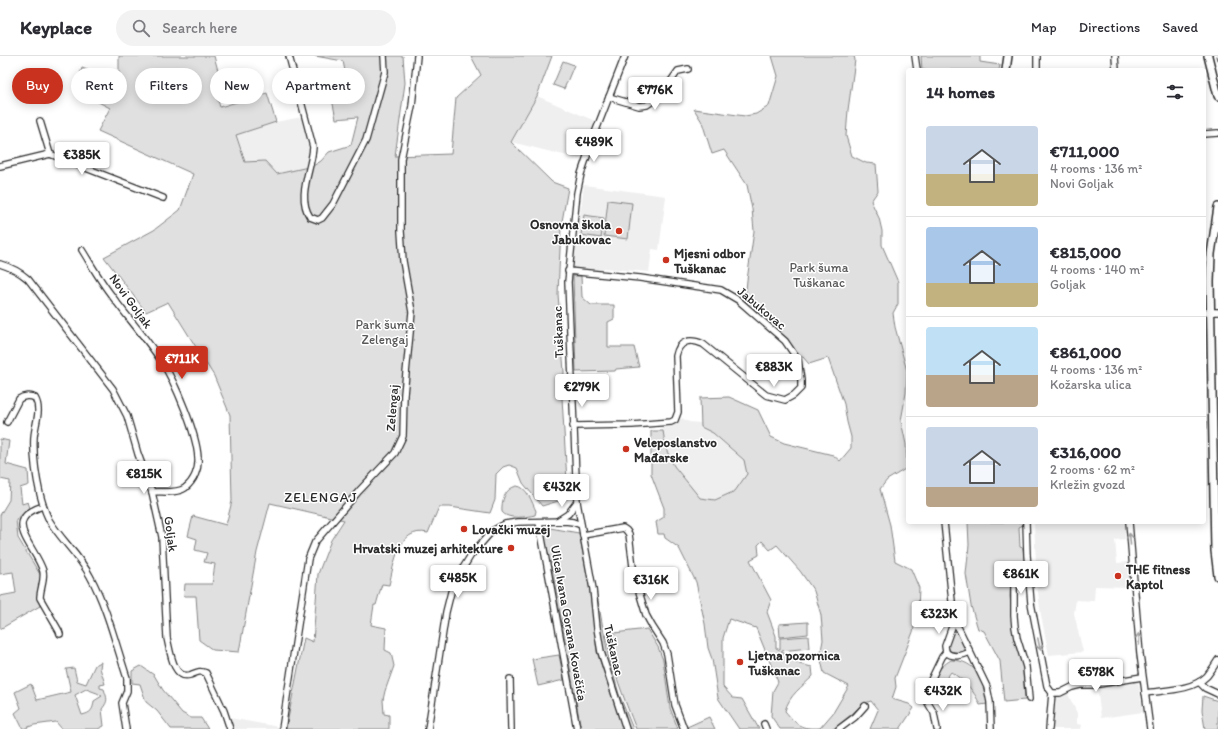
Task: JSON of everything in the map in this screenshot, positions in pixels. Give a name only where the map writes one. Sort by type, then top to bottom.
[{"type":"main road","points":[[1006,68],[1008,56]]},
{"type":"main road","points":[[1208,56],[1218,96]]},
{"type":"main road","points":[[1218,207],[1211,254],[1215,551],[1218,576]]},
{"type":"street","points":[[289,56],[313,147],[313,154],[305,190],[305,207],[310,217],[318,220],[322,218],[333,204],[366,140],[386,72],[384,56]]},
{"type":"street","points":[[412,56],[416,68]]},
{"type":"street","name":"Zelengaj","points":[[282,729],[308,558],[315,542],[395,453],[403,436],[404,394],[412,312],[403,261],[400,160],[412,106],[417,56]]},
{"type":"street","name":"Tuškanac","points":[[625,56],[593,138],[581,174],[577,193],[568,271],[568,295],[577,502],[593,589],[598,639],[626,729]]},
{"type":"street","points":[[915,56],[917,68]]},
{"type":"street","points":[[1037,56],[1037,68]]},
{"type":"street","points":[[1115,56],[1116,68]]},
{"type":"street","points":[[609,96],[639,106],[647,105],[661,95],[678,71],[688,69]]},
{"type":"street","points":[[40,121],[50,154]]},
{"type":"street","points":[[1206,134],[1218,133]]},
{"type":"street","points":[[0,166],[50,154],[163,198]]},
{"type":"street","name":"Novi Goljak","points":[[82,250],[111,295],[162,362],[173,382],[185,410],[194,437],[198,458],[198,468],[195,476],[184,488],[173,491],[152,492]]},
{"type":"street","name":"Goljak","points":[[0,264],[22,274],[28,280],[113,389],[127,416],[138,454],[152,492],[162,537],[167,638],[170,652],[177,671],[180,674],[190,675],[199,672],[206,673],[224,711],[230,729]]},
{"type":"street","name":"Jabukovac","points":[[568,271],[640,278],[721,290],[738,300],[785,341],[798,360],[801,380],[801,388],[790,398],[785,400],[766,395],[703,344],[696,341],[689,341],[682,344],[678,349],[676,356],[678,412],[674,420],[671,422],[632,425],[573,426]]},
{"type":"street","points":[[7,422],[21,397],[29,396],[35,398],[38,415],[34,443],[37,479],[43,506],[53,526],[83,563],[98,590],[127,678],[127,691],[122,703],[126,729]]},
{"type":"street","points":[[554,521],[566,516],[574,508],[577,502]]},
{"type":"street","points":[[43,506],[32,509],[25,514],[21,521],[21,526],[23,535],[43,570],[40,598],[60,634]]},
{"type":"street","points":[[428,729],[446,612],[455,580],[471,555],[496,527],[511,523],[554,521],[573,522],[581,525]]},
{"type":"street","name":"Ulica Ivana Gorana Kovačića","points":[[539,522],[577,729]]},
{"type":"street","points":[[944,524],[954,621],[945,646],[946,652],[948,655],[956,656],[970,652]]},
{"type":"street","points":[[1026,524],[1028,580],[1031,603],[1047,686],[1052,693],[1049,729]]},
{"type":"street","points":[[1129,524],[1142,677],[1150,729]]},
{"type":"street","points":[[583,535],[623,528],[629,534],[634,575],[646,615],[663,643],[667,654],[675,705],[684,729]]},
{"type":"street","points":[[1028,580],[1017,581],[1014,583],[1014,616],[1017,638],[1028,676],[1029,699]]},
{"type":"street","points":[[954,621],[987,687],[990,702],[991,729]]},
{"type":"street","points":[[937,729],[934,712],[926,697],[927,690],[942,657],[946,652]]},
{"type":"street","points":[[1145,693],[1189,686],[1199,682],[1208,675],[1218,660]]},
{"type":"street","points":[[1052,693],[1060,693],[1080,685],[1142,677]]},
{"type":"street","points":[[510,679],[511,729]]},
{"type":"street","points":[[1199,682],[1205,688],[1218,694]]},
{"type":"street","points":[[839,729],[865,706]]},
{"type":"shaded area","points":[[537,96],[595,121],[580,159],[511,142]]},
{"type":"shaded area","points":[[302,117],[309,150],[309,158],[305,168],[277,174],[265,161],[245,162],[236,135],[276,122]]},
{"type":"shaded area","name":"Osnovna škola Jabukovac","points":[[584,185],[666,196],[659,250],[652,249],[649,272],[603,268],[602,271],[573,268]]},
{"type":"shaded area","points":[[682,418],[689,422],[701,423],[701,427],[713,433],[744,460],[747,474],[735,491],[715,500],[700,498],[674,466],[666,449],[662,428],[676,424]]},
{"type":"shaded area","points":[[1034,524],[1125,524],[1125,539],[1115,540],[1117,563],[1128,562],[1131,587],[1095,586],[1094,601],[1076,600],[1074,613],[1083,652],[1049,655],[1037,585]]},
{"type":"shaded area","points":[[1138,681],[1143,712],[1101,718],[1097,687]]},
{"type":"shaded area","points":[[1067,692],[1077,713],[1077,724],[1082,725],[1081,729],[1050,729],[1053,696],[1062,696]]},
{"type":"shaded area","points":[[230,718],[279,727],[279,729],[232,729]]},
{"type":"green space","name":"Park šuma Zelengaj","points":[[119,56],[214,56],[217,68],[210,68],[210,104],[219,104],[220,107],[230,104],[264,104],[264,94],[267,93],[276,122],[236,135],[245,162],[265,161],[277,174],[313,166],[321,161],[329,152],[351,145],[358,117],[336,119],[333,104],[365,104],[365,68],[344,68],[343,61],[315,56],[403,56],[405,83],[395,156],[451,154],[456,98],[481,75],[471,56],[552,56],[537,96],[511,142],[552,182],[568,188],[561,227],[558,294],[564,372],[562,398],[568,498],[542,506],[523,483],[517,468],[509,465],[503,467],[496,474],[495,500],[490,513],[450,507],[439,507],[428,533],[418,532],[410,535],[404,541],[399,549],[389,585],[382,584],[376,605],[374,605],[371,625],[386,628],[385,650],[391,653],[394,666],[383,700],[384,714],[389,715],[389,729],[286,729],[304,638],[313,642],[318,574],[331,540],[344,520],[270,503],[257,552],[239,652],[213,650],[199,640],[196,596],[184,596],[185,584],[212,584],[215,564],[204,562],[207,553],[195,550],[197,539],[188,536],[193,516],[226,525],[232,501],[230,415],[214,376],[168,302],[146,312],[104,257],[154,230],[180,210],[193,174],[98,131],[110,108],[102,104],[127,104],[127,68],[119,68]]},
{"type":"green space","name":"Park šuma Tuškanac","points":[[772,56],[854,56],[855,60],[846,136],[852,156],[866,163],[876,164],[878,191],[871,201],[879,218],[882,231],[882,245],[898,282],[898,304],[893,313],[895,327],[906,367],[906,393],[901,421],[906,444],[906,469],[887,480],[880,489],[890,525],[895,561],[911,569],[919,588],[918,610],[913,632],[895,678],[896,687],[892,699],[909,704],[914,708],[900,729],[870,729],[878,710],[871,701],[862,704],[833,729],[780,729],[771,716],[773,691],[778,682],[756,628],[729,619],[723,638],[723,687],[733,698],[742,699],[759,729],[739,729],[718,698],[712,659],[708,648],[705,624],[696,582],[679,548],[665,538],[664,534],[658,534],[656,522],[664,517],[664,508],[651,474],[651,431],[663,431],[666,449],[674,466],[700,498],[715,500],[735,491],[747,474],[744,460],[713,433],[701,427],[700,398],[729,397],[758,410],[771,437],[784,443],[833,455],[840,461],[851,448],[851,437],[844,404],[828,358],[809,364],[748,306],[745,301],[754,231],[752,209],[747,185],[724,150],[712,154],[702,122],[694,109],[745,116],[756,114],[769,106],[778,76]],"holes":[[[762,541],[770,550],[777,545],[800,571],[814,591],[821,615],[823,640],[820,656],[824,673],[849,686],[833,713],[820,728],[800,726],[785,711],[793,696],[813,676],[812,667],[799,664],[781,651],[809,648],[808,636],[780,638],[780,650],[776,648],[776,636],[767,612],[771,600],[750,560],[759,555],[758,545]]]},
{"type":"green space","points":[[921,56],[980,56],[980,62],[1000,65],[999,68],[922,68]]},
{"type":"green space","points":[[563,61],[574,65],[564,89],[553,85]]},
{"type":"green space","points":[[608,200],[632,203],[628,239],[604,236]]},
{"type":"green space","points":[[584,215],[604,218],[601,238],[581,235]]},
{"type":"green space","points":[[573,276],[581,276],[582,297],[591,305],[614,305],[614,319],[608,322],[608,347],[634,347],[639,367],[616,369],[615,371],[576,372]]},
{"type":"green space","points":[[0,439],[9,441],[6,464],[28,470],[29,485],[20,488],[22,504],[28,502],[30,508],[16,520],[18,538],[41,576],[40,606],[0,629],[0,596],[16,593],[13,572],[0,574],[0,515],[9,500],[10,481],[0,479]]},
{"type":"green space","points":[[517,486],[524,489],[529,496],[536,511],[535,515],[513,517],[505,515],[502,512],[503,499],[507,492],[509,489]]},
{"type":"green space","points":[[968,524],[1023,524],[1019,527],[1020,547],[1023,548],[1026,575],[1011,577],[1010,596],[1014,635],[1022,659],[1025,700],[1004,702],[1000,661],[984,631],[978,629],[971,606],[966,574],[969,545]]},
{"type":"green space","points":[[544,527],[579,533],[589,584],[597,652],[623,729],[581,729],[552,569],[550,569],[555,560],[553,559],[549,566]]},
{"type":"green space","points":[[586,541],[608,655],[619,694],[633,729],[629,729],[613,683],[602,643],[598,609]]},
{"type":"green space","points":[[808,622],[808,634],[780,637],[779,624]]},
{"type":"green space","points":[[647,629],[658,647],[663,660],[670,708],[678,729],[636,729],[615,670],[606,634]]},
{"type":"green space","points":[[952,631],[958,632],[965,647],[962,652],[950,652],[948,646]]},
{"type":"green space","points":[[559,655],[564,680],[538,686],[532,659]]},
{"type":"green space","points":[[951,660],[960,661],[967,664],[978,674],[982,680],[987,704],[980,705],[968,686],[951,672],[932,696],[931,685],[935,675],[942,666]]},
{"type":"green space","points":[[101,662],[100,668],[105,684],[100,685],[100,688],[104,689],[107,699],[102,709],[104,726],[98,729],[62,729],[56,722],[34,725],[23,729],[15,713],[21,708],[15,692],[31,684],[37,700],[71,692],[66,669],[74,668],[77,681],[86,684],[95,665]],"holes":[[[86,689],[102,696],[94,701],[93,707],[88,713],[82,715],[75,695]]]},
{"type":"green space","points":[[141,666],[154,675],[163,690],[182,713],[191,718],[201,718],[208,729],[171,729],[157,711],[146,702],[140,684],[132,683],[132,671]]},
{"type":"green space","points":[[1203,696],[1218,701],[1218,729],[1205,729],[1202,710]]},
{"type":"green space","points":[[709,717],[715,729],[688,729],[687,727]]},
{"type":"tram line","points":[[1217,56],[1218,60]]},
{"type":"place","name":"Osnovna škola Jabukovac","points":[[619,231]]},
{"type":"place","name":"Mjesni odbor Tuškanac","points":[[666,260]]},
{"type":"place","name":"Veleposlanstvo Mađarske","points":[[626,449]]},
{"type":"place","name":"Lovački muzej","points":[[464,529]]},
{"type":"place","name":"Hrvatski muzej arhitekture","points":[[511,548]]},
{"type":"place","name":"THE fitness Kaptol","points":[[1118,576]]},
{"type":"place","name":"Ljetna pozornica Tuškanac","points":[[740,662]]},
{"type":"district","name":"ZELENGAJ","points":[[321,497]]}]
